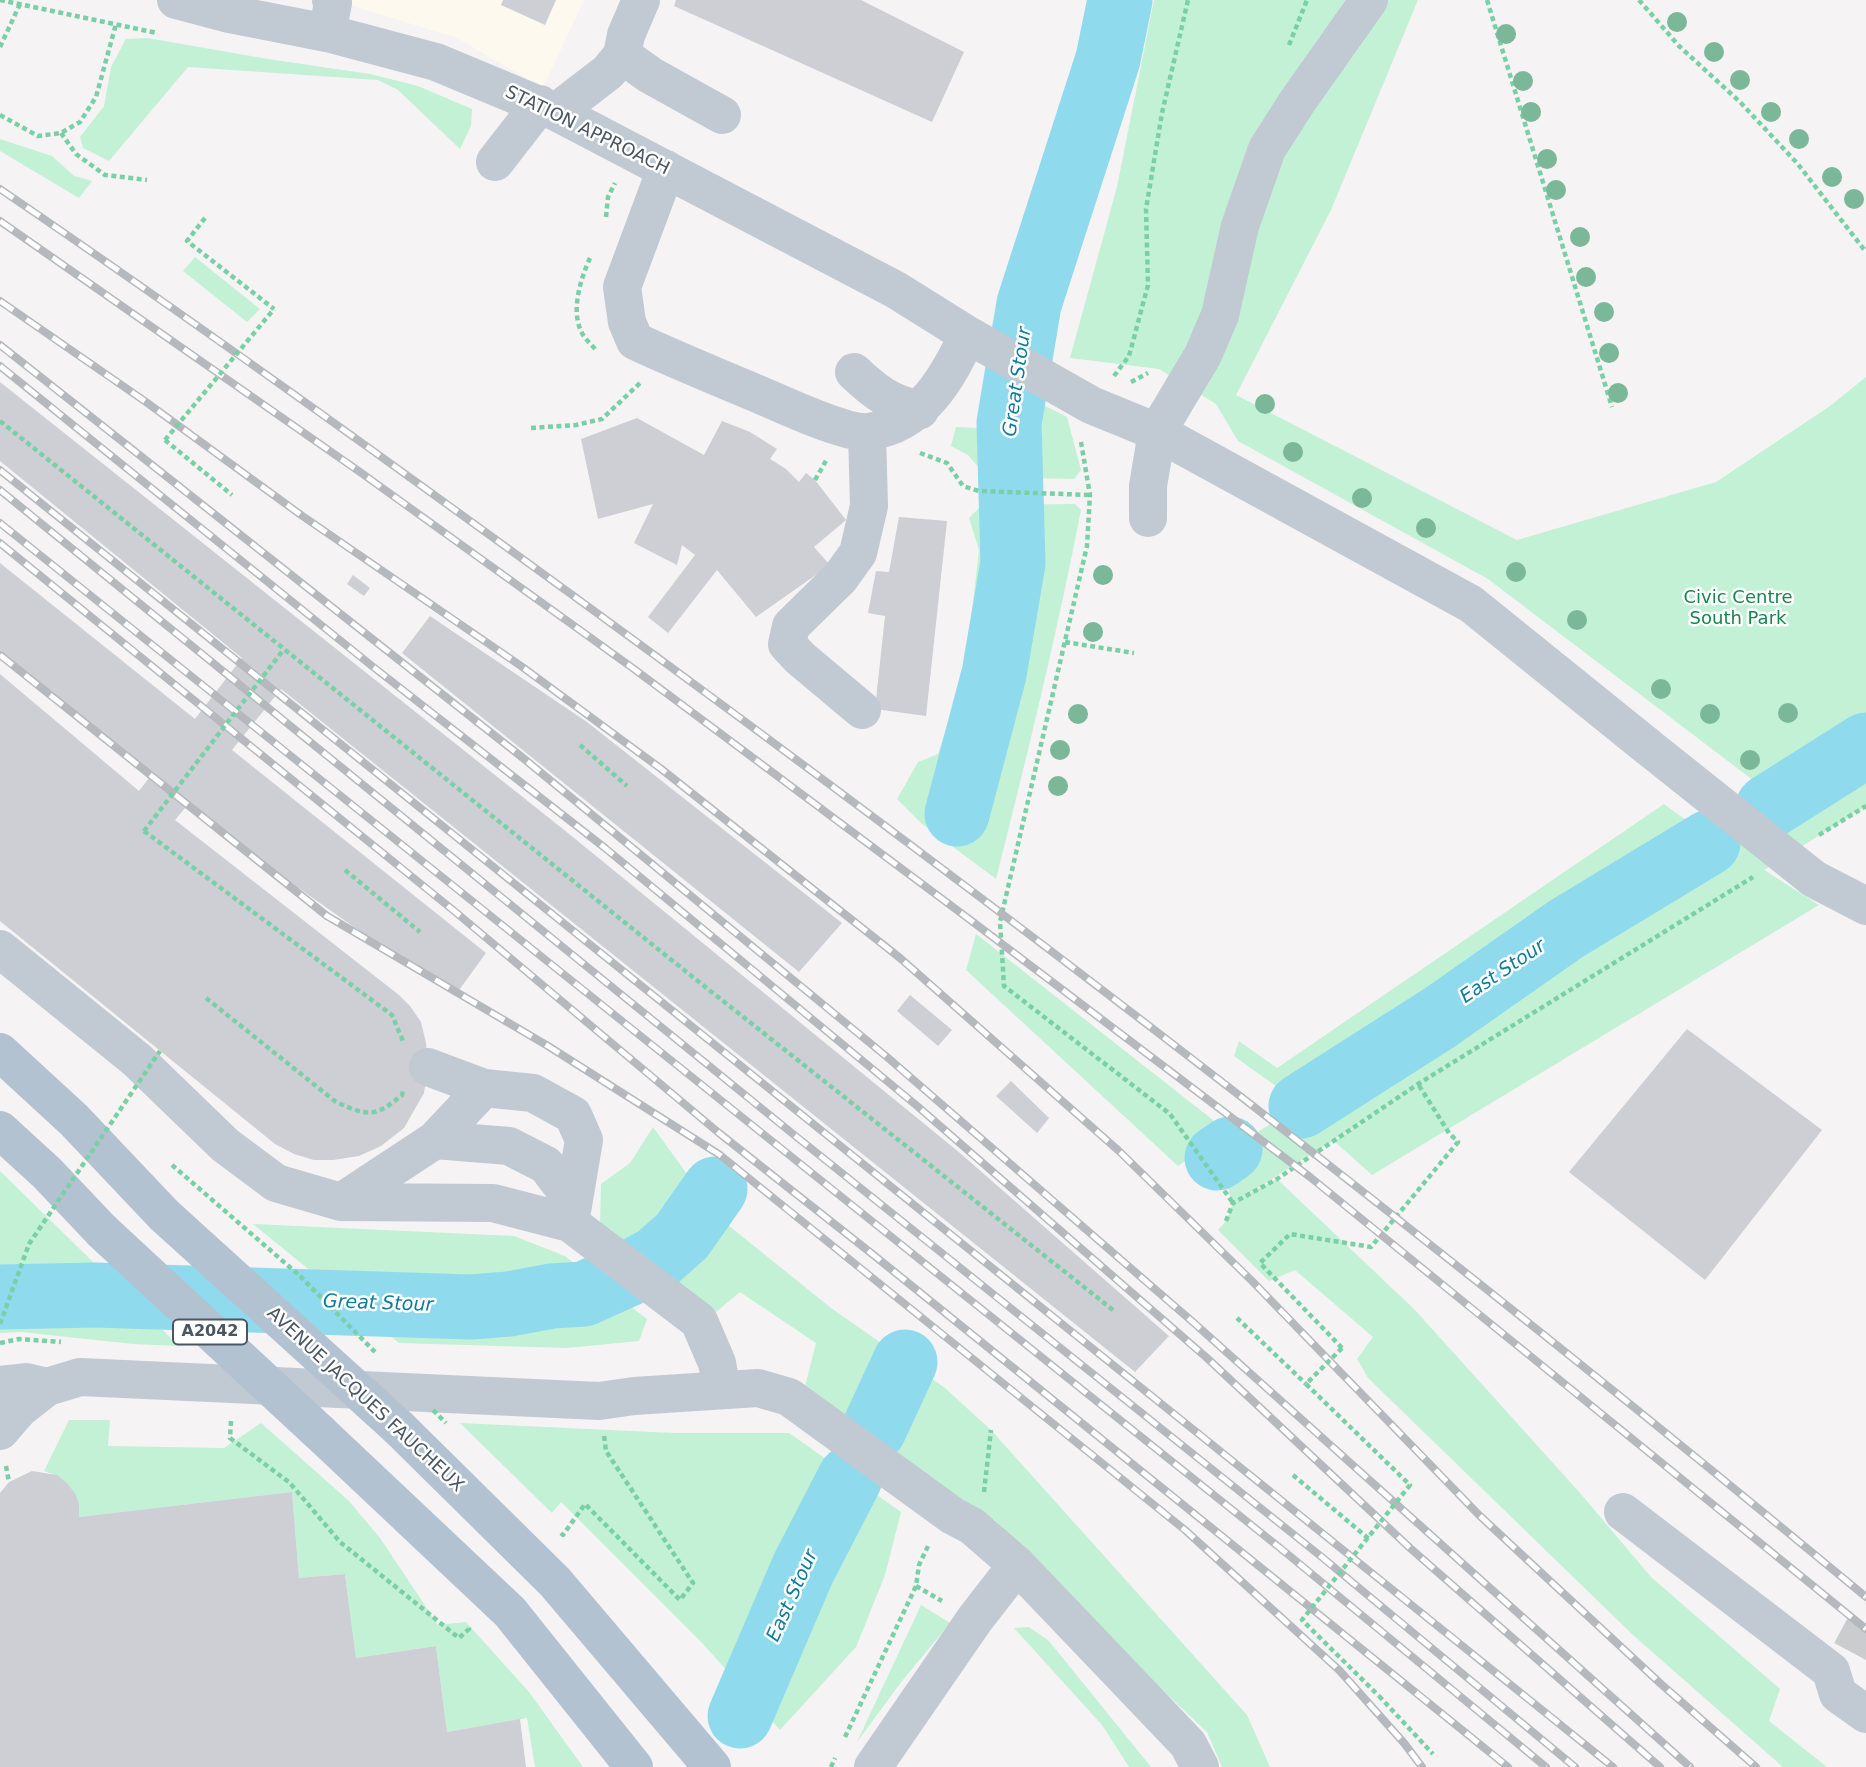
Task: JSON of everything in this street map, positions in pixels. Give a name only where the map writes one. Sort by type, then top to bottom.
[{"type":"main road","name":"AVENUE JACQUES FAUCHEUX","points":[[0,1052],[74,1119],[164,1215],[413,1416],[712,1767]]},
{"type":"main road","name":"A2042","points":[[0,1130],[47,1173],[102,1231],[510,1612],[634,1767]]},
{"type":"street","name":"STATION APPROACH","points":[[176,0],[225,13],[329,17],[548,108],[896,290],[1081,400],[1157,432],[1471,604],[1814,879],[1866,906]]},
{"type":"street","points":[[495,162],[548,108],[608,72],[622,55],[626,35],[641,0]]},
{"type":"street","points":[[1149,518],[1149,486],[1157,432],[1203,355],[1220,315],[1240,226],[1267,149],[1369,0]]},
{"type":"street","points":[[622,55],[660,81],[722,115]]},
{"type":"street","points":[[666,169],[652,254],[622,288],[627,322],[635,341],[823,422],[867,433],[901,422],[920,410],[974,338]]},
{"type":"street","points":[[854,372],[874,392],[897,405],[920,410]]},
{"type":"street","points":[[862,710],[787,644],[791,626],[840,578],[858,553],[869,506],[867,433]]},
{"type":"street","points":[[0,949],[138,1060],[225,1145],[276,1183],[341,1202],[493,1203],[581,1231],[699,1321],[717,1363],[722,1390]]},
{"type":"street","points":[[412,1067],[484,1087],[533,1093],[573,1115],[584,1140],[581,1231]]},
{"type":"street","points":[[341,1202],[435,1140],[484,1087]]},
{"type":"street","points":[[435,1140],[509,1146],[546,1165],[565,1190],[581,1231]]},
{"type":"street","points":[[0,1432],[19,1409],[47,1387],[80,1377],[599,1401],[634,1396],[758,1388],[789,1397],[953,1516],[972,1526],[1017,1565],[1188,1744],[1200,1767]]},
{"type":"street","points":[[0,1385],[26,1382],[47,1387]]},
{"type":"street","points":[[1623,1511],[1841,1662],[1838,1694],[1866,1714]]},
{"type":"street","points":[[873,1767],[975,1619],[1017,1565]]},
{"type":"path","points":[[0,0],[116,24],[96,97],[80,122],[61,134],[38,136],[0,115]]},
{"type":"path","points":[[1188,0],[1162,113],[1146,209],[1148,285],[1129,356],[1081,400],[1077,424],[1090,495],[1087,546],[1000,922],[1004,986],[1170,1114],[1233,1203]]},
{"type":"path","points":[[1487,0],[1612,407]]},
{"type":"path","points":[[1639,0],[1679,46],[1740,102],[1797,163],[1866,252]]},
{"type":"path","points":[[0,47],[20,4]]},
{"type":"path","points":[[61,134],[76,154],[105,175],[147,180]]},
{"type":"path","points":[[205,218],[187,241],[274,309],[165,440],[232,495]]},
{"type":"path","points":[[531,428],[576,425],[602,419],[640,383]]},
{"type":"path","points":[[0,421],[706,988],[1114,1310]]},
{"type":"path","points":[[947,463],[963,486],[979,491],[1090,495]]},
{"type":"path","points":[[1065,642],[1134,653]]},
{"type":"path","points":[[206,998],[336,1102],[358,1112],[379,1112],[402,1095],[412,1067],[391,1015],[144,831],[284,649]]},
{"type":"path","points":[[580,745],[627,786]]},
{"type":"path","points":[[1809,842],[1866,806]]},
{"type":"path","points":[[345,870],[420,932]]},
{"type":"path","points":[[1226,1221],[1233,1203],[1277,1179],[1418,1084],[1755,876]]},
{"type":"path","points":[[0,1324],[29,1244],[160,1051]]},
{"type":"path","points":[[1306,1384],[1342,1348],[1260,1263],[1290,1234],[1371,1247],[1458,1142],[1449,1133],[1418,1084]]},
{"type":"path","points":[[299,1276],[378,1354]]},
{"type":"path","points":[[1237,1318],[1410,1486],[1302,1620],[1380,1696],[1433,1754]]},
{"type":"path","points":[[553,1526],[563,1535],[585,1504],[680,1600],[693,1583],[607,1451],[599,1401]]},
{"type":"path","points":[[413,1416],[446,1423]]},
{"type":"path","points":[[972,1526],[981,1514],[991,1430]]},
{"type":"path","points":[[230,1438],[290,1483],[340,1542],[459,1638],[469,1629],[462,1619]]},
{"type":"path","points":[[1293,1475],[1369,1539]]},
{"type":"path","points":[[842,1743],[916,1586],[975,1619]]},
{"type":"path","points":[[831,1767],[836,1755]]},
{"type":"shaded area","points":[[334,0],[584,0],[543,88],[457,38]]},
{"type":"green space","name":"Civic Centre South Park","points":[[1154,0],[1418,0],[1331,210],[1236,395],[1517,540],[1716,482],[1830,406],[1866,377],[1866,724],[1766,790],[1488,579],[1238,441],[1216,404],[1159,369],[1070,358],[1117,187]]},
{"type":"green space","points":[[147,38],[370,74],[418,86],[472,109],[471,126],[460,149],[398,90],[378,80],[188,67],[109,161],[83,148],[80,137],[104,106],[111,67],[126,39]]},
{"type":"green space","points":[[0,139],[52,156],[74,176],[92,181],[79,198],[0,151]]},
{"type":"green space","points":[[195,257],[260,309],[247,322],[183,271]]},
{"type":"green space","points":[[992,379],[1067,417],[1081,470],[1074,479],[987,477],[968,455],[951,446],[956,427],[977,428],[995,397],[983,393]]},
{"type":"green space","points":[[1075,504],[1081,510],[1072,556],[996,879],[921,823],[897,799],[918,762],[938,754],[966,664],[979,550],[969,518],[982,505]]},
{"type":"green space","points":[[1866,741],[1866,806],[1764,870],[1819,905],[1372,1175],[1334,1141],[1427,1082],[1246,1195],[1277,1179],[1415,1310],[1580,1493],[1651,1577],[1780,1689],[1769,1721],[1827,1767],[1783,1767],[1633,1635],[1368,1378],[1357,1359],[1373,1337],[1295,1270],[1269,1281],[1218,1230],[1226,1221],[1233,1203],[1217,1158],[1768,807]]},
{"type":"green space","points":[[1664,804],[1702,832],[1294,1099],[1234,1056],[1239,1041],[1277,1068]]},
{"type":"green space","points":[[976,934],[1227,1131],[1178,1166],[966,970]]},
{"type":"green space","points":[[653,1127],[718,1217],[831,1308],[945,1388],[991,1430],[1247,1715],[1270,1767],[1222,1767],[1207,1732],[1102,1633],[995,1520],[981,1514],[804,1391],[816,1343],[740,1292],[716,1312],[600,1228],[601,1184],[630,1163]]},
{"type":"green space","points":[[0,1171],[179,1346],[21,1332],[0,1333]]},
{"type":"green space","points":[[253,1224],[514,1236],[565,1256],[647,1319],[639,1341],[567,1348],[399,1343]]},
{"type":"green space","points":[[69,1420],[110,1420],[108,1446],[224,1448],[261,1423],[349,1501],[380,1538],[438,1625],[466,1622],[529,1692],[583,1767],[535,1767],[527,1718],[447,1732],[436,1646],[356,1658],[345,1574],[299,1578],[292,1492],[79,1517],[77,1501],[66,1482],[44,1471]]},
{"type":"green space","points":[[460,1423],[674,1433],[789,1433],[901,1512],[885,1575],[856,1647],[780,1730],[704,1645],[561,1502],[552,1513]]},
{"type":"green space","points":[[921,1605],[950,1623],[902,1681],[857,1742]]},
{"type":"green space","points":[[1029,1627],[1049,1641],[1151,1767],[1129,1767],[1102,1725],[1014,1628]]},
{"type":"building","points":[[503,0],[556,0],[545,25],[501,5]]},
{"type":"building","points":[[676,0],[861,0],[964,52],[932,122],[674,6]]},
{"type":"building","points":[[0,382],[568,833],[960,1153],[1169,1336],[1135,1372],[281,689],[232,750],[486,953],[459,990],[371,939],[185,808],[175,820],[410,1006],[421,1022],[428,1067],[424,1093],[404,1128],[381,1146],[359,1156],[314,1160],[294,1154],[275,1144],[0,921],[0,674],[139,791],[149,778],[0,650],[0,563],[195,719],[242,658],[0,461]]},
{"type":"building","points":[[637,418],[704,455],[722,421],[750,432],[777,449],[770,459],[786,469],[799,482],[806,473],[815,480],[846,520],[814,547],[830,565],[756,617],[717,570],[668,633],[648,617],[695,555],[682,545],[677,565],[634,543],[653,504],[598,519],[581,439]]},
{"type":"building","points":[[899,517],[947,521],[926,716],[875,709],[885,616],[868,613],[876,571],[889,572]]},
{"type":"building","points":[[353,575],[370,588],[364,596],[347,584]]},
{"type":"building","points":[[430,616],[587,722],[842,923],[799,972],[402,653]]},
{"type":"building","points":[[910,995],[952,1030],[938,1046],[897,1011]]},
{"type":"building","points":[[1687,1029],[1822,1130],[1705,1280],[1569,1172]]},
{"type":"building","points":[[1011,1081],[1049,1118],[1037,1133],[996,1096]]},
{"type":"building","points":[[32,1471],[57,1475],[67,1483],[79,1504],[79,1517],[292,1492],[299,1578],[345,1574],[356,1658],[436,1646],[447,1732],[520,1719],[526,1767],[0,1767],[0,1493],[9,1482]]},
{"type":"waterway","name":"Great Stour","points":[[957,814],[994,674],[1013,563],[1009,423],[1029,304],[1108,59],[1120,0]]},
{"type":"waterway","name":"East Stour","points":[[1768,807],[1866,745]]},
{"type":"waterway","name":"East Stour","points":[[1301,1106],[1439,1018],[1566,929],[1708,843]]},
{"type":"waterway","name":"East Stour","points":[[1217,1158],[1230,1149]]},
{"type":"waterway","name":"Great Stour","points":[[0,1297],[95,1295],[471,1307],[584,1294],[656,1259],[682,1236],[715,1189]]},
{"type":"waterway","name":"East Stour","points":[[874,1429],[905,1362]]},
{"type":"waterway","name":"East Stour","points":[[740,1716],[803,1569],[850,1478]]},
{"type":"tunnel","points":[[1851,1652],[1866,1624]]},
{"type":"railway","points":[[0,189],[432,494],[904,840],[1389,1212],[1866,1597]]},
{"type":"railway","points":[[0,221],[360,472],[634,669],[973,922],[1310,1177],[1866,1629]]},
{"type":"railway","points":[[0,301],[146,402],[301,515],[521,666],[660,768],[900,958],[1119,1151],[1253,1282],[1479,1515],[1661,1684],[1756,1767]]},
{"type":"railway","points":[[0,345],[523,758],[887,1057],[1194,1323],[1690,1767]]},
{"type":"railway","points":[[0,366],[372,666],[605,848],[916,1105],[1207,1358],[1410,1548],[1660,1767]]},
{"type":"railway","points":[[0,470],[1613,1767]]},
{"type":"railway","points":[[0,490],[793,1134],[1323,1558],[1575,1767]]},
{"type":"railway","points":[[0,523],[1285,1552],[1546,1767]]},
{"type":"railway","points":[[0,543],[453,910],[719,1133],[1508,1767]]},
{"type":"railway","points":[[0,655],[327,916],[548,1046],[720,1155],[1185,1530],[1339,1670],[1422,1767]]}]
